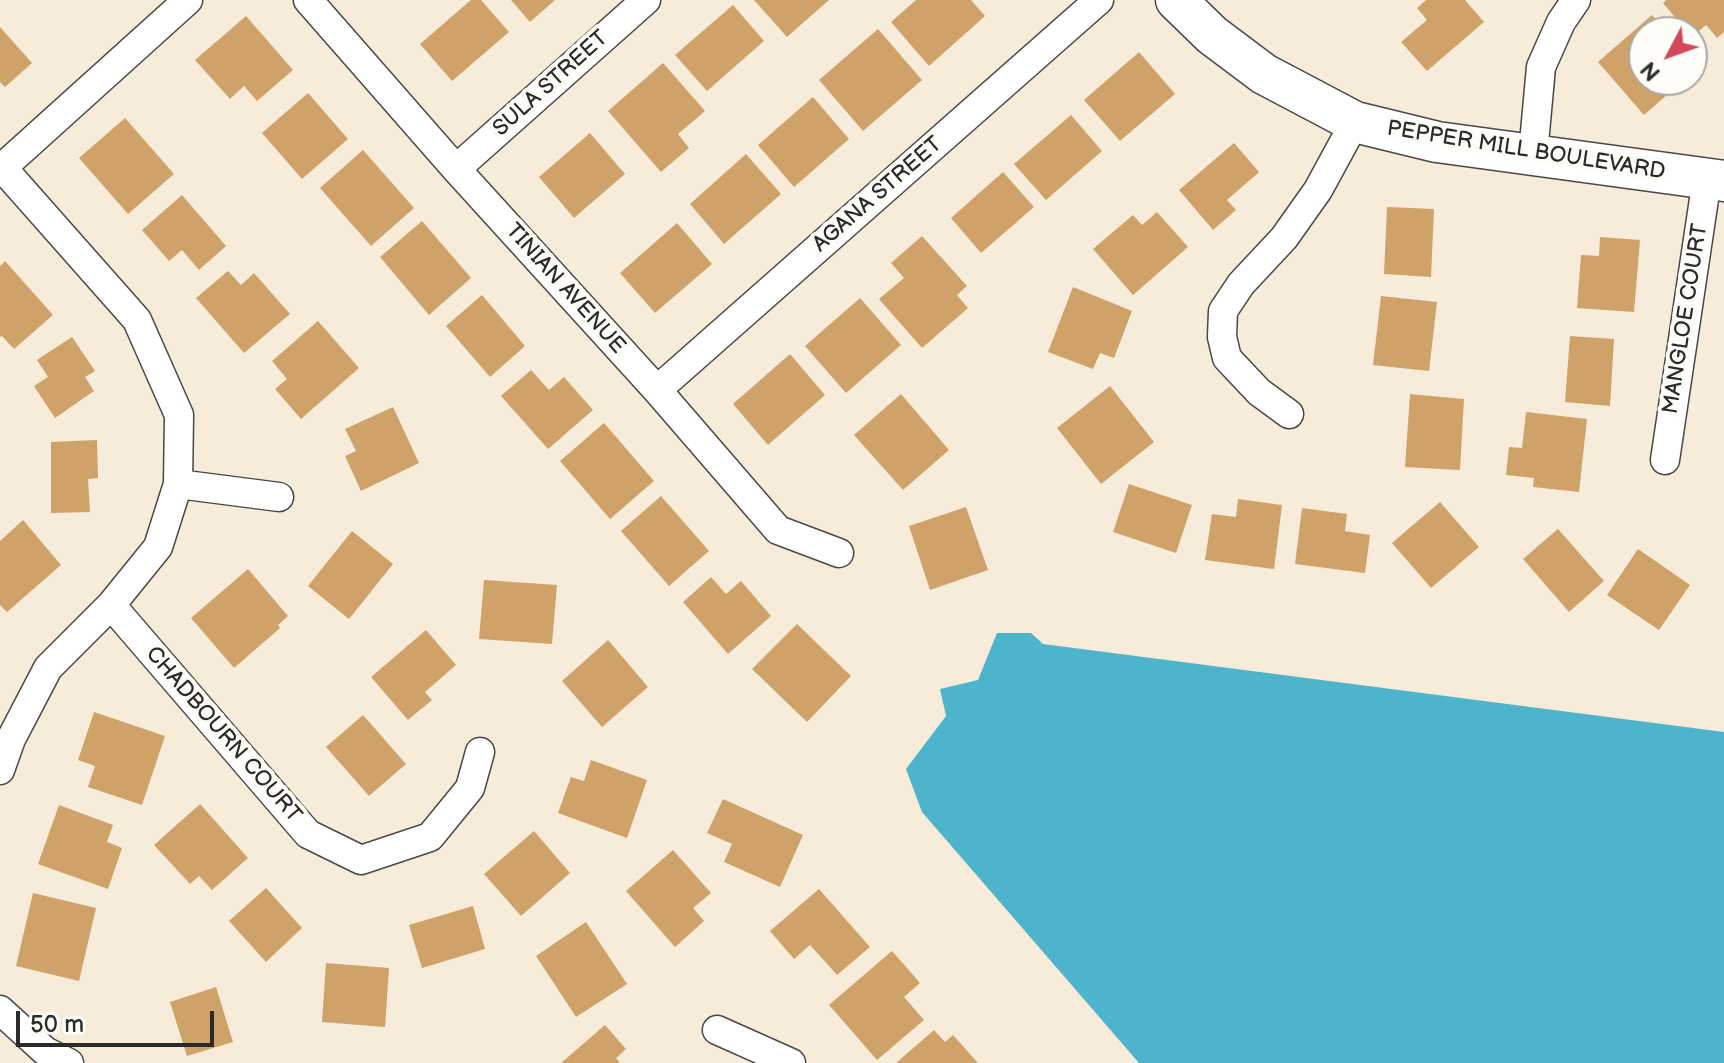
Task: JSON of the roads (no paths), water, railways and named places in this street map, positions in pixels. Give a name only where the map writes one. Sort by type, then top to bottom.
[{"type":"street","points":[[0,770],[11,739],[48,668],[111,605],[158,547],[178,484],[179,415],[137,320],[2,166],[188,0]]},
{"type":"street","name":"TINIAN AVENUE","points":[[308,0],[778,530],[839,553]]},
{"type":"street","name":"SULA STREET","points":[[456,169],[646,0]]},
{"type":"street","name":"AGANA STREET","points":[[657,390],[1099,0]]},
{"type":"street","name":"PEPPER MILL BOULEVARD","points":[[1176,0],[1212,35],[1264,74],[1355,122],[1437,142],[1716,180]]},
{"type":"street","points":[[1533,154],[1541,67],[1561,22],[1576,0]]},
{"type":"street","points":[[1289,414],[1259,392],[1227,358],[1222,337],[1223,311],[1241,284],[1284,238],[1318,190],[1355,122]]},
{"type":"street","name":"MANGLOE COURT","points":[[1665,460],[1716,180]]},
{"type":"street","points":[[178,484],[279,497]]},
{"type":"street","name":"CHADBOURN COURT","points":[[111,605],[308,834],[361,860],[430,837],[470,788],[480,752]]},
{"type":"street","points":[[0,1010],[45,1051],[69,1063]]},
{"type":"street","points":[[717,1030],[791,1063]]},
{"type":"water","points":[[997,633],[1031,633],[1043,644],[1724,732],[1724,1063],[1139,1063],[922,812],[906,769],[946,716],[940,689],[978,680]]}]
